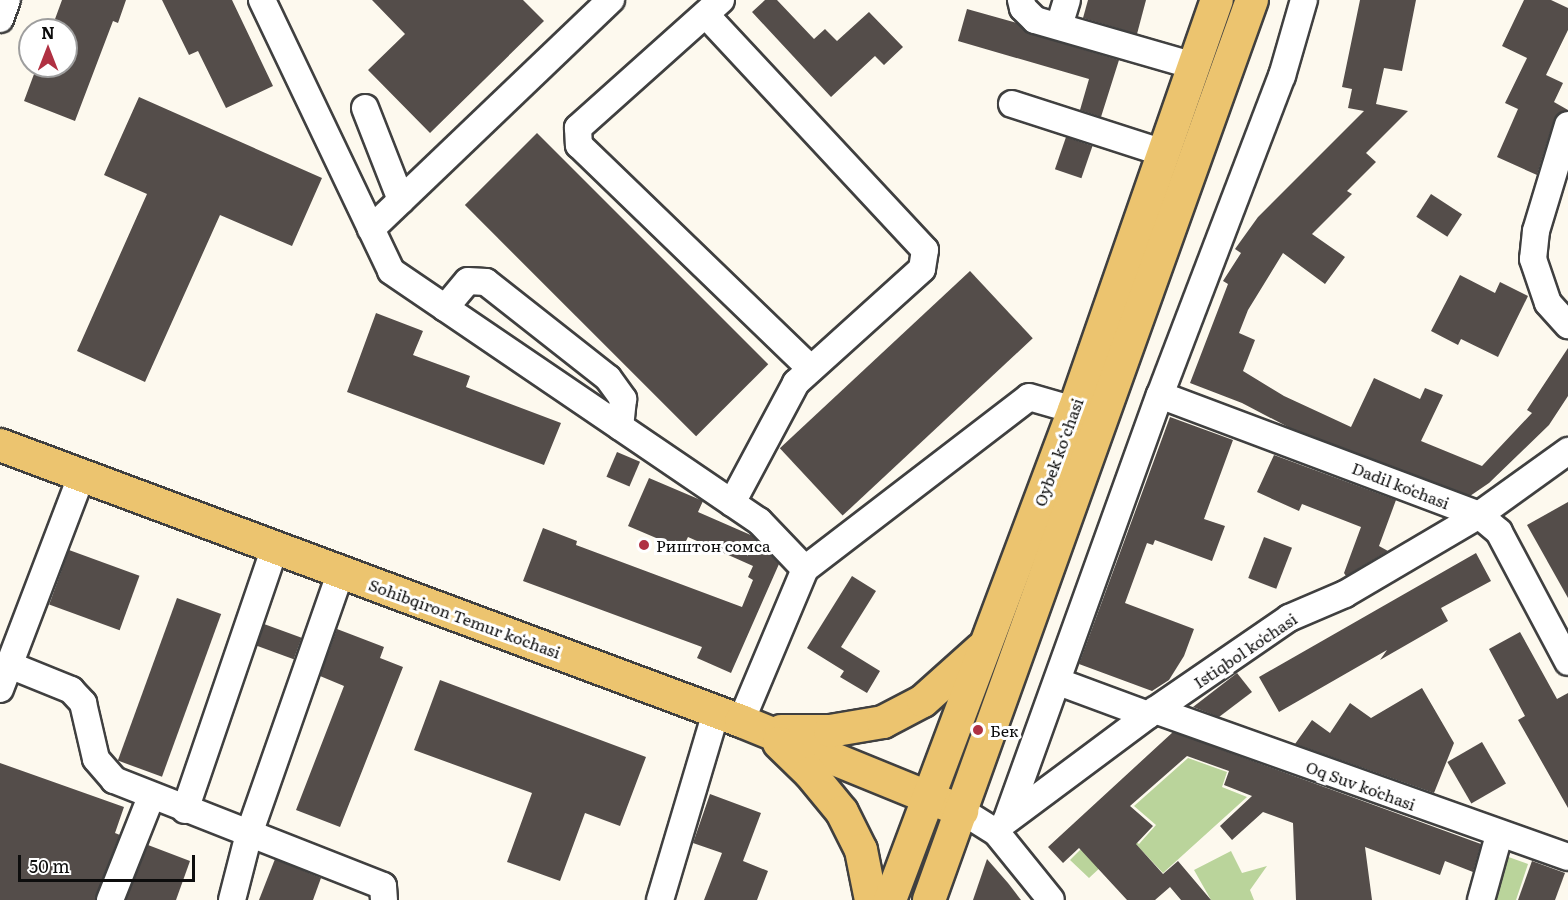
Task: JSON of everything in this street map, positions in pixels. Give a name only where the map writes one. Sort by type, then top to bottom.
[{"type":"main road","name":"Oybek ko‘chasi","points":[[890,900],[1074,410],[1217,0]]},
{"type":"main road","name":"Oybek ko‘chasi","points":[[928,900],[962,811],[1251,0]]},
{"type":"main road","name":"Sohibqiron Temur koʻchasi","points":[[0,445],[740,721],[962,811]]},
{"type":"main road","points":[[740,721],[830,730],[883,722],[923,701],[985,645]]},
{"type":"main road","points":[[740,721],[810,773],[842,812],[861,850],[871,900]]},
{"type":"street","points":[[0,19],[7,0]]},
{"type":"street","points":[[262,0],[391,271],[759,521],[805,569]]},
{"type":"street","points":[[371,230],[612,0]]},
{"type":"street","points":[[1021,0],[1023,8],[1035,20],[1194,66]]},
{"type":"street","points":[[1059,26],[1067,0]]},
{"type":"street","points":[[1002,826],[1059,682],[1160,395],[1282,76],[1304,0]]},
{"type":"street","points":[[732,503],[795,383],[811,369],[922,269],[925,250],[713,8],[578,128],[579,144],[811,369]]},
{"type":"street","points":[[1012,104],[1164,153]]},
{"type":"street","points":[[365,108],[401,200]]},
{"type":"street","points":[[1568,125],[1536,231],[1533,259],[1548,303],[1568,325]]},
{"type":"street","points":[[445,308],[468,281],[486,282],[608,378],[623,399],[620,427]]},
{"type":"street","name":"Dadil koʻchasi","points":[[1160,395],[1479,515],[1499,532],[1568,662]]},
{"type":"street","points":[[660,900],[805,569],[1029,397],[1074,410]]},
{"type":"street","name":"Istiqbol koʻchasi","points":[[1002,826],[1152,713],[1289,618],[1345,594],[1479,515],[1568,451]]},
{"type":"street","points":[[0,689],[12,666],[82,474]]},
{"type":"street","points":[[185,810],[275,547]]},
{"type":"street","points":[[232,900],[249,834],[341,572]]},
{"type":"street","points":[[12,666],[71,690],[83,703],[96,759],[114,780],[151,797],[383,885],[384,900]]},
{"type":"street","name":"Oq Suv koʻchasi","points":[[1059,682],[1568,857]]},
{"type":"street","points":[[110,900],[151,797]]},
{"type":"street","points":[[962,811],[1002,826],[1051,900]]},
{"type":"street","points":[[1481,900],[1499,835]]},
{"type":"green space","points":[[1188,758],[1227,772],[1222,787],[1247,797],[1163,873],[1131,839],[1089,878],[1070,860],[1098,832],[1121,829],[1139,844],[1156,825],[1134,806]]},
{"type":"green space","points":[[1231,851],[1242,873],[1267,866],[1250,890],[1254,900],[1211,900],[1194,870]]},
{"type":"green space","points":[[1500,854],[1528,864],[1516,900],[1488,900]]},
{"type":"building","points":[[62,0],[126,0],[118,23],[113,21],[75,121],[24,101],[33,78],[78,78],[78,18],[55,18]]},
{"type":"building","points":[[162,0],[232,0],[273,86],[226,108],[198,51],[189,55]]},
{"type":"building","points":[[372,0],[523,0],[544,21],[430,133],[368,70],[405,34]]},
{"type":"building","points":[[765,0],[777,0],[814,39],[825,29],[837,41],[869,12],[903,47],[884,65],[875,56],[831,97],[752,12]]},
{"type":"building","points":[[1088,0],[1146,0],[1137,34],[1083,18]]},
{"type":"building","points":[[1360,0],[1416,0],[1402,71],[1384,68],[1376,104],[1408,111],[1366,153],[1376,162],[1347,191],[1352,194],[1312,234],[1345,257],[1325,284],[1283,253],[1248,310],[1239,333],[1255,340],[1243,371],[1284,396],[1351,427],[1374,378],[1420,399],[1425,388],[1443,395],[1421,441],[1482,466],[1532,413],[1527,410],[1568,348],[1568,396],[1549,425],[1489,483],[1470,496],[1290,428],[1242,403],[1190,383],[1228,284],[1223,281],[1241,253],[1235,249],[1258,217],[1364,111],[1348,108],[1352,89],[1342,87]]},
{"type":"building","points":[[1524,0],[1551,0],[1568,8],[1568,30],[1546,75],[1563,83],[1554,102],[1568,110],[1554,120],[1537,175],[1497,157],[1518,109],[1505,103],[1527,58],[1502,46]]},
{"type":"building","points":[[967,9],[1017,23],[1031,34],[1119,60],[1101,117],[1080,110],[1089,79],[958,41]]},
{"type":"building","points":[[139,97],[322,178],[292,246],[220,215],[145,382],[77,351],[147,194],[104,175]]},
{"type":"building","points":[[537,133],[768,364],[696,436],[465,205]]},
{"type":"building","points":[[1066,137],[1092,146],[1081,178],[1055,169]]},
{"type":"building","points":[[1431,194],[1462,214],[1447,237],[1416,217]]},
{"type":"building","points":[[970,271],[1033,338],[843,516],[780,448]]},
{"type":"building","points":[[1460,275],[1495,293],[1500,282],[1528,296],[1498,357],[1461,339],[1458,345],[1431,331]]},
{"type":"building","points":[[376,313],[423,331],[413,355],[470,376],[466,387],[561,423],[544,465],[347,392]]},
{"type":"building","points":[[1170,417],[1233,440],[1204,519],[1225,526],[1212,561],[1155,540],[1153,545],[1147,543],[1125,603],[1194,629],[1184,656],[1169,680],[1152,691],[1079,664]]},
{"type":"building","points":[[617,452],[640,462],[629,487],[606,477]]},
{"type":"building","points":[[1274,455],[1396,500],[1379,546],[1388,551],[1346,576],[1344,573],[1361,527],[1302,504],[1299,511],[1257,492]]},
{"type":"building","points":[[649,478],[703,501],[698,512],[753,536],[779,564],[731,673],[697,658],[702,647],[523,581],[543,528],[577,541],[576,545],[742,607],[753,580],[748,577],[753,566],[688,537],[682,549],[628,526]]},
{"type":"building","points":[[1568,502],[1568,598],[1527,525]]},
{"type":"building","points":[[1264,537],[1292,548],[1276,589],[1248,578]]},
{"type":"building","points":[[69,550],[139,576],[120,630],[49,605]]},
{"type":"building","points":[[1476,553],[1491,581],[1441,608],[1448,621],[1380,660],[1387,650],[1279,712],[1259,677]]},
{"type":"building","points":[[852,576],[876,591],[841,647],[880,671],[867,693],[840,677],[844,671],[807,648]]},
{"type":"building","points":[[177,598],[221,614],[162,777],[118,761]]},
{"type":"building","points":[[264,624],[302,638],[294,659],[256,646]]},
{"type":"building","points":[[337,629],[384,647],[380,658],[403,667],[340,827],[296,810],[344,686],[320,676]]},
{"type":"building","points":[[1520,632],[1557,699],[1568,693],[1568,808],[1518,720],[1525,716],[1489,649]]},
{"type":"building","points":[[1237,673],[1252,692],[1219,717],[1193,707]]},
{"type":"building","points":[[440,680],[646,757],[620,826],[585,813],[560,881],[507,862],[532,793],[414,750]]},
{"type":"building","points":[[1422,688],[1454,743],[1434,793],[1295,744],[1312,720],[1330,733],[1350,703],[1371,718]]},
{"type":"building","points":[[1173,732],[1481,844],[1473,872],[1445,861],[1440,875],[1365,847],[1372,900],[1296,900],[1293,823],[1263,812],[1232,840],[1220,826],[1252,796],[1224,785],[1229,771],[1187,756],[1130,806],[1153,826],[1136,844],[1163,874],[1178,861],[1211,900],[1181,900],[1170,887],[1155,900],[1127,900],[1079,848],[1063,863],[1048,847]]},
{"type":"building","points":[[1482,742],[1506,784],[1471,804],[1447,762]]},
{"type":"building","points":[[0,763],[124,807],[115,833],[120,835],[95,900],[0,900]]},
{"type":"building","points":[[710,794],[761,813],[743,861],[768,871],[757,900],[704,900],[722,853],[693,843]]},
{"type":"building","points":[[148,845],[190,861],[176,900],[126,900]]},
{"type":"building","points":[[275,859],[321,878],[313,900],[259,900]]},
{"type":"building","points":[[987,859],[1008,883],[1021,900],[973,900]]},
{"type":"building","points":[[1532,861],[1565,873],[1555,900],[1518,900]]},
{"type":"place","name":"Риштон сомса","points":[[644,545]]},
{"type":"place","name":"Бек","points":[[978,730]]}]
